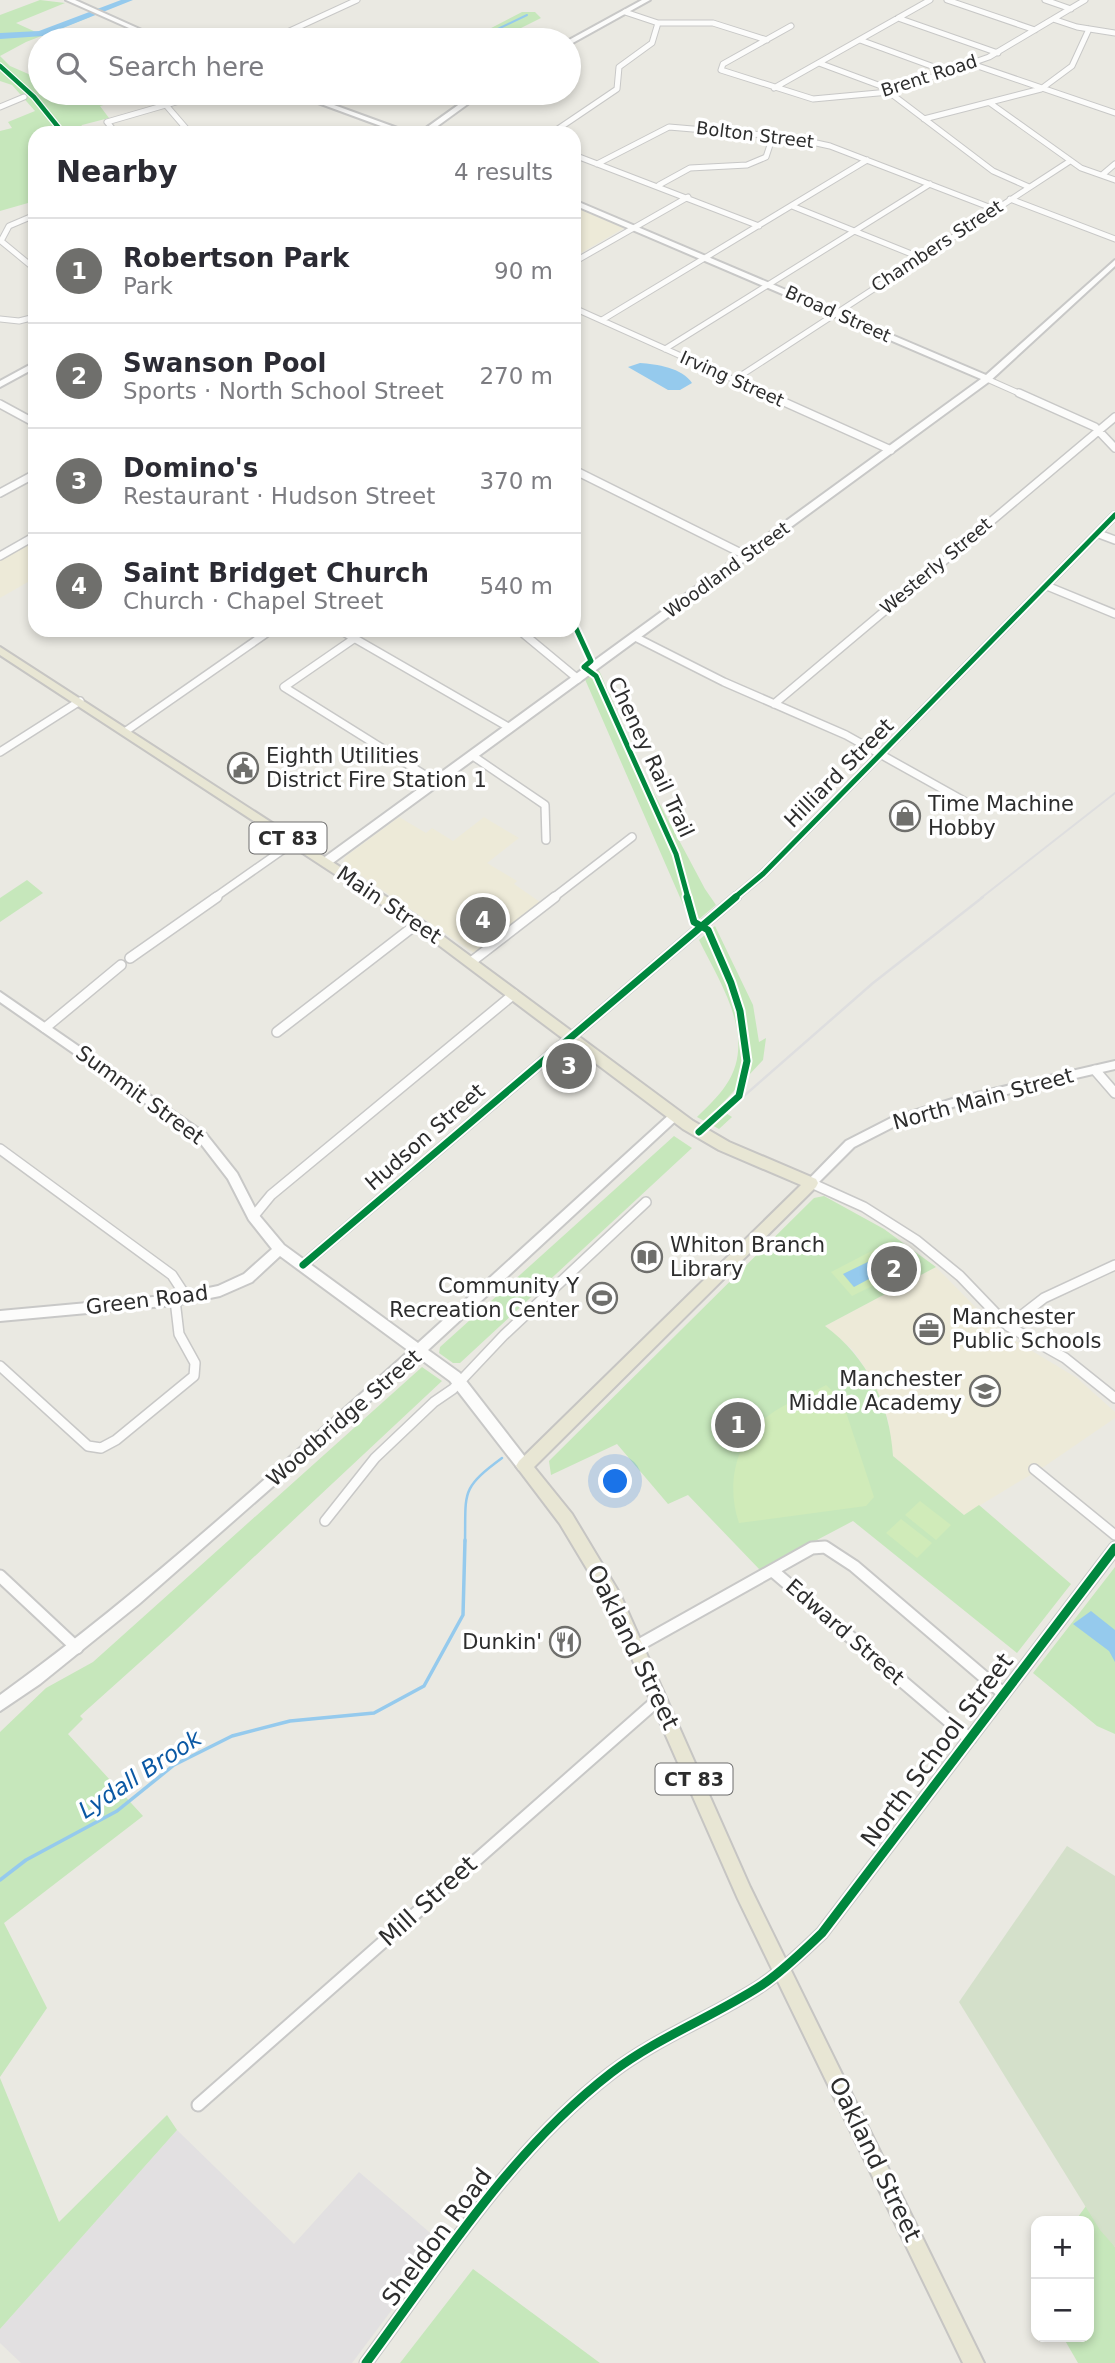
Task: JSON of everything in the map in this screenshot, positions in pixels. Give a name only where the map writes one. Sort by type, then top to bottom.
[{"type":"main road","name":"Main Street","points":[[2,652],[418,923],[675,1116],[722,1145],[811,1183]]},
{"type":"main road","name":"North Main Street","points":[[524,1466],[811,1183]]},
{"type":"main road","name":"Oakland Street","points":[[524,1466],[566,1519],[597,1567],[637,1646],[744,1893],[974,2363]]},
{"type":"street","points":[[69,0],[133,28]]},
{"type":"street","points":[[296,28],[357,0]]},
{"type":"street","points":[[581,37],[648,0]]},
{"type":"street","points":[[774,88],[930,0]]},
{"type":"street","points":[[947,0],[1035,30]]},
{"type":"street","points":[[1045,0],[1071,9]]},
{"type":"street","name":"Brent Road","points":[[767,40],[723,64],[721,70],[774,88],[821,99],[889,92],[998,53],[1085,0]]},
{"type":"street","points":[[625,12],[657,23],[713,23],[767,40],[791,26]]},
{"type":"street","points":[[898,18],[998,53]]},
{"type":"street","points":[[1054,19],[1115,33]]},
{"type":"street","points":[[562,126],[617,89],[619,67],[652,43],[657,23]]},
{"type":"street","points":[[925,119],[1041,89],[1072,66],[1089,29]]},
{"type":"street","points":[[860,40],[945,71]]},
{"type":"street","points":[[819,63],[868,80],[889,92],[993,171],[1029,187]]},
{"type":"street","points":[[969,63],[1115,113]]},
{"type":"street","points":[[0,107],[24,97]]},
{"type":"street","points":[[990,103],[1070,161],[1115,180]]},
{"type":"street","points":[[110,126],[107,122],[162,105]]},
{"type":"street","points":[[166,105],[184,126]]},
{"type":"street","points":[[329,105],[387,126]]},
{"type":"street","points":[[433,126],[462,105]]},
{"type":"street","name":"Bolton Street","points":[[597,164],[669,127],[773,136],[820,143],[994,209]]},
{"type":"street","points":[[659,185],[690,168],[755,163],[766,157],[773,136]]},
{"type":"street","points":[[581,158],[659,185],[759,226]]},
{"type":"street","points":[[602,320],[867,160]]},
{"type":"street","name":"Chambers Street","points":[[734,380],[834,312],[1070,161]]},
{"type":"street","points":[[1102,176],[1115,164]]},
{"type":"street","points":[[665,349],[930,184]]},
{"type":"street","points":[[581,258],[688,197]]},
{"type":"street","points":[[1010,199],[1115,239]]},
{"type":"street","name":"Broad Street","points":[[581,205],[769,283],[1100,429]]},
{"type":"street","points":[[792,206],[919,257]]},
{"type":"street","points":[[28,217],[18,219],[2,233],[1,241],[28,263]]},
{"type":"street","name":"Woodland Street","points":[[326,863],[988,379],[1115,262]]},
{"type":"street","name":"Irving Street","points":[[581,311],[891,450]]},
{"type":"street","points":[[0,319],[19,321],[28,319]]},
{"type":"street","points":[[0,384],[28,369]]},
{"type":"street","points":[[0,404],[28,420]]},
{"type":"street","points":[[1115,417],[1100,429],[1115,448]]},
{"type":"street","name":"Westerly Street","points":[[774,704],[1100,429]]},
{"type":"street","points":[[581,473],[747,556]]},
{"type":"street","points":[[0,493],[28,478]]},
{"type":"street","name":"Hilliard Street","points":[[570,1037],[763,873],[1099,534],[1115,514]]},
{"type":"street","points":[[1099,534],[1115,540]]},
{"type":"street","points":[[0,556],[28,540]]},
{"type":"street","points":[[1047,586],[1115,614]]},
{"type":"street","points":[[125,731],[261,637]]},
{"type":"street","points":[[527,637],[578,679]]},
{"type":"street","points":[[635,637],[883,753],[973,806]]},
{"type":"street","points":[[436,782],[284,687],[355,638],[510,728]]},
{"type":"street","points":[[0,752],[80,701]]},
{"type":"street","points":[[472,756],[545,805],[546,841]]},
{"type":"street","points":[[471,962],[632,837]]},
{"type":"street","points":[[130,958],[294,842]]},
{"type":"street","points":[[277,1032],[418,923]]},
{"type":"street","points":[[45,1028],[121,965]]},
{"type":"street","points":[[253,1217],[271,1195],[514,995]]},
{"type":"street","name":"Summit Street","points":[[0,996],[202,1137],[233,1176],[253,1217]]},
{"type":"street","name":"Hudson Street","points":[[303,1265],[570,1037]]},
{"type":"street","name":"North Main Street","points":[[811,1183],[850,1144],[875,1129],[959,1101],[1115,1065]]},
{"type":"street","points":[[1095,1070],[1115,1093]]},
{"type":"street","name":"Woodbridge Street","points":[[0,1704],[77,1648],[420,1352],[675,1116]]},
{"type":"street","points":[[0,1149],[172,1275],[181,1299],[178,1335],[184,1349],[195,1363],[194,1376],[116,1440],[101,1448],[88,1446],[0,1366]]},
{"type":"street","points":[[811,1183],[856,1203],[916,1240],[960,1276],[1007,1326],[1065,1358],[1115,1398]]},
{"type":"street","points":[[326,1521],[369,1463],[459,1382],[646,1202]]},
{"type":"street","name":"Oakland Street","points":[[253,1217],[280,1249],[459,1382],[524,1466]]},
{"type":"street","name":"Green Road","points":[[0,1316],[181,1299],[234,1285],[271,1259],[280,1249]]},
{"type":"street","points":[[1007,1326],[1021,1312],[1052,1294],[1115,1265]]},
{"type":"street","points":[[1034,1469],[1115,1535]]},
{"type":"street","points":[[774,1572],[812,1548],[825,1547],[854,1566],[1004,1694]]},
{"type":"street","name":"North School Street","points":[[783,1969],[822,1933],[1115,1548]]},
{"type":"street","name":"Edward Street","points":[[637,1646],[774,1572],[970,1739]]},
{"type":"street","points":[[0,1576],[77,1648]]},
{"type":"street","name":"Mill Street","points":[[198,2105],[641,1712],[659,1699]]},
{"type":"street","name":"Sheldon Road","points":[[366,2363],[512,2171],[575,2103],[612,2072],[663,2038],[754,1989],[783,1969]]},
{"type":"shaded area","points":[[581,210],[624,228],[581,253]]},
{"type":"shaded area","points":[[28,542],[28,582],[0,598],[0,558]]},
{"type":"shaded area","points":[[399,817],[426,833],[432,828],[453,841],[484,817],[519,838],[487,863],[517,881],[514,884],[540,902],[474,953],[343,863],[345,857]]},
{"type":"shaded area","name":"Manchester Middle Academy","points":[[936,1267],[999,1331],[1077,1378],[1115,1412],[1115,1418],[1045,1466],[964,1515],[893,1456],[888,1419],[869,1374],[853,1350],[825,1326]]},
{"type":"shaded area","points":[[177,2130],[294,2244],[359,2172],[442,2243],[352,2363],[21,2363],[0,2343],[0,2329]]},
{"type":"green space","points":[[40,0],[65,3],[16,23],[28,28],[26,42],[0,56],[0,15]]},
{"type":"green space","points":[[522,12],[535,12],[541,18],[521,28],[491,28]]},
{"type":"green space","points":[[82,16],[90,17],[62,28],[51,28]]},
{"type":"green space","points":[[0,56],[10,66],[28,74],[28,103],[12,85],[0,81]]},
{"type":"green space","points":[[30,105],[103,105],[100,106],[109,118],[81,126],[28,126],[28,203],[0,211],[0,131],[12,128],[8,122],[35,111]]},
{"type":"green space","points":[[598,668],[648,782],[716,905],[692,925],[584,677]]},
{"type":"green space","points":[[27,880],[43,893],[0,922],[0,898]]},
{"type":"green space","points":[[715,926],[753,1005],[759,1042],[766,1038],[763,1060],[718,1108],[732,1117],[719,1129],[697,1117],[726,1085],[735,1067],[738,1049],[732,1011],[699,940]]},
{"type":"green space","points":[[674,1136],[692,1148],[460,1363],[453,1363],[439,1353],[440,1347]]},
{"type":"green space","points":[[824,1196],[884,1229],[936,1267],[825,1326],[853,1352],[874,1383],[887,1418],[893,1456],[964,1515],[979,1505],[1071,1584],[1017,1653],[853,1521],[760,1570],[688,1495],[668,1504],[617,1444],[551,1475],[549,1461],[814,1198]]},
{"type":"green space","points":[[891,1241],[913,1266],[852,1296],[831,1272]],"holes":[[[871,1260],[882,1272],[853,1287],[843,1274]]]},
{"type":"green space","points":[[422,1367],[442,1381],[80,1716],[83,1719],[68,1734],[143,1816],[4,1923],[47,2008],[0,2077],[0,1732],[46,1688],[93,1662]]},
{"type":"green space","points":[[826,1385],[842,1400],[874,1497],[866,1506],[739,1523],[733,1494],[734,1479],[736,1465],[748,1438],[757,1426],[775,1411]]},
{"type":"green space","points":[[920,1501],[951,1525],[936,1540],[905,1515]]},
{"type":"green space","points":[[901,1519],[932,1543],[917,1558],[886,1533]]},
{"type":"green space","points":[[1115,1567],[1115,1734],[1097,1726],[1033,1673]]},
{"type":"green space","points":[[1067,1846],[1115,1876],[1115,2247],[1100,2230],[1094,2216],[1091,2216],[959,2002]]},
{"type":"green space","points":[[0,2078],[59,2222],[167,2115],[177,2130],[0,2329]]},
{"type":"green space","points":[[1086,2206],[1093,2216],[1079,2216]]},
{"type":"green space","points":[[1094,2217],[1115,2247],[1115,2363],[1078,2363],[1066,2342],[1094,2342]]},
{"type":"green space","points":[[473,2269],[600,2363],[400,2363]]},
{"type":"water","points":[[640,363],[676,370],[692,383],[680,390],[668,390],[628,367]]},
{"type":"water","points":[[872,1260],[882,1272],[854,1287],[843,1274]]},
{"type":"water","points":[[1091,1611],[1115,1630],[1115,1662],[1109,1651],[1073,1624]]},
{"type":"waterway","points":[[56,28],[129,0]]},
{"type":"waterway","points":[[500,28],[527,15]]},
{"type":"waterway","points":[[0,36],[28,35]]},
{"type":"waterway","name":"Lydall Brook","points":[[465,1540],[468,1493],[479,1477],[502,1458]]},
{"type":"waterway","name":"Lydall Brook","points":[[0,1880],[26,1860],[117,1811],[174,1765],[232,1736],[290,1721],[374,1713],[424,1686],[463,1615],[465,1540]]},
{"type":"railway","points":[[981,898],[1115,793]]},
{"type":"railway","points":[[712,1124],[873,983],[983,897]]},
{"type":"cycle path","points":[[0,66],[28,92]]},
{"type":"cycle path","points":[[40,105],[57,126]]},
{"type":"cycle path","points":[[303,1265],[763,874],[1115,515]]},
{"type":"cycle path","name":"Cheney Rail Trail","points":[[580,637],[591,661],[584,667],[596,676],[676,854],[694,922],[708,930],[740,1011],[747,1061],[739,1096],[699,1132]]},
{"type":"cycle path","points":[[366,2363],[480,2209],[542,2136],[575,2103],[611,2073],[645,2050],[763,1984],[822,1933],[1115,1548]]},
{"type":"place","name":"Eighth Utilities District Fire Station 1","points":[[243,768]]},
{"type":"place","name":"Time Machine Hobby","points":[[905,816]]},
{"type":"place","name":"Saint Bridget Church","points":[[483,920]]},
{"type":"place","name":"Domino's","points":[[569,1066]]},
{"type":"place","name":"Whiton Branch Library","points":[[647,1257]]},
{"type":"place","name":"Swanson Pool","points":[[894,1269]]},
{"type":"place","name":"Community Y Recreation Center","points":[[602,1298]]},
{"type":"place","name":"Manchester Public Schools","points":[[929,1329]]},
{"type":"place","name":"Manchester Middle Academy","points":[[985,1391]]},
{"type":"place","name":"Robertson Park","points":[[738,1425]]},
{"type":"place","name":"Dunkin'","points":[[565,1642]]}]
